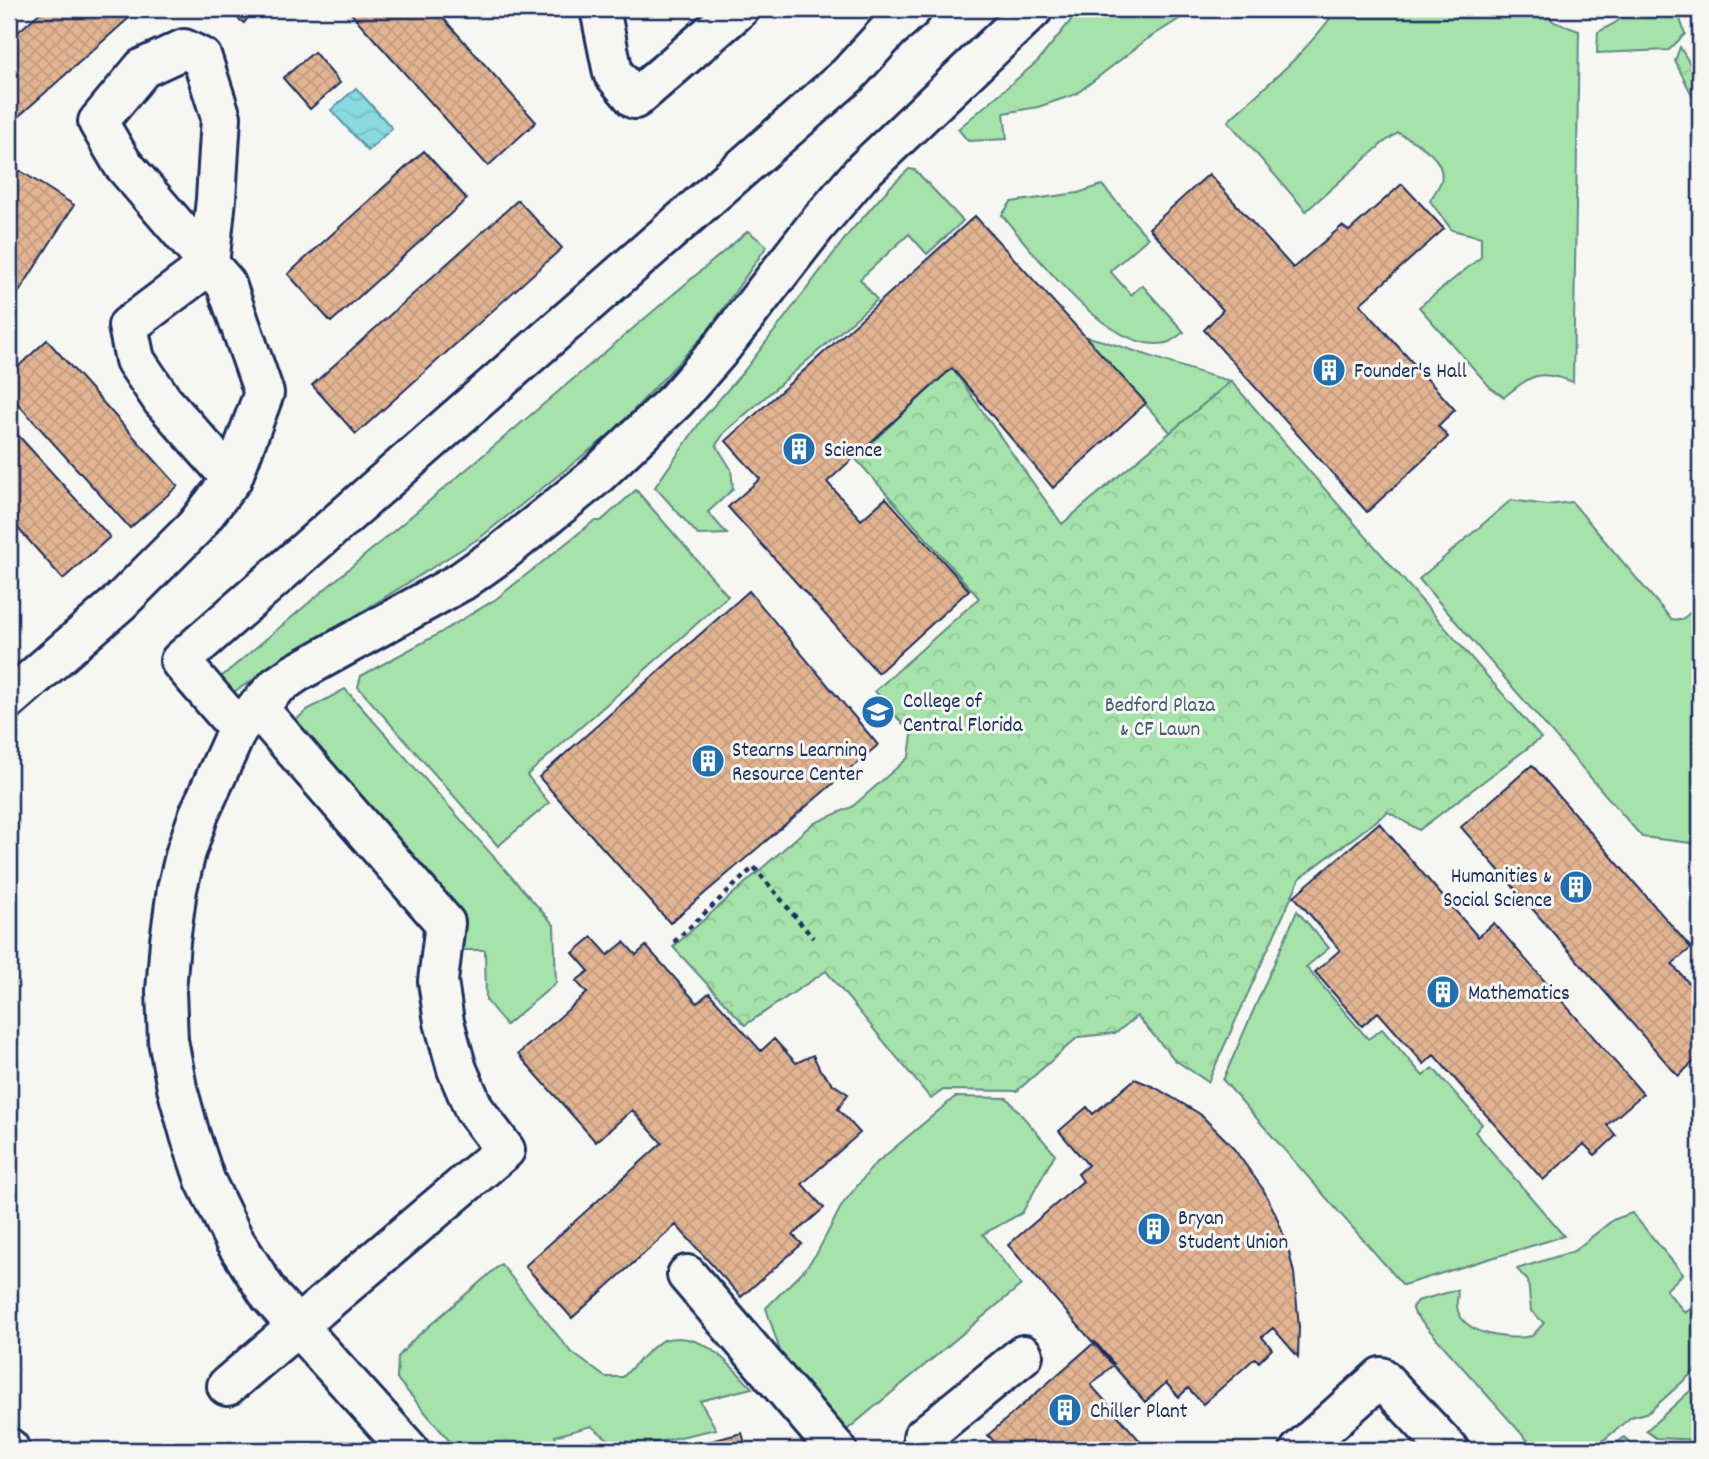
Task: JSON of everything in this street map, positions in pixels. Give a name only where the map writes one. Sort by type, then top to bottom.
[{"type":"street","points":[[600,9],[613,73],[635,99],[739,9]]},
{"type":"street","points":[[227,1386],[505,1150],[474,1109],[457,1069],[444,1022],[438,981],[445,923],[248,718],[180,661],[848,75],[912,9]]},
{"type":"street","points":[[409,1450],[270,1296],[234,1240],[205,1180],[177,1088],[168,1040],[166,991],[177,889],[199,814],[248,718],[277,686],[462,581],[594,478],[676,400],[718,352],[815,227],[864,170],[1033,9]]},
{"type":"street","points":[[21,688],[119,603],[195,527],[232,479],[264,393],[226,285],[209,265],[122,163],[98,122],[143,68],[184,49],[202,58],[221,117],[209,265],[128,326],[135,360],[162,400],[232,479]]},
{"type":"street","points":[[687,1275],[837,1450]]},
{"type":"street","points":[[922,1446],[1023,1354]]},
{"type":"street","points":[[1300,1450],[1381,1377],[1449,1450]]},
{"type":"path","points":[[674,942],[754,867],[813,937]]},
{"type":"green space","points":[[1080,9],[1195,9],[1146,40],[1076,94],[1038,107],[1004,113],[1007,139],[968,141],[958,129],[1038,61]]},
{"type":"green space","points":[[1337,9],[1541,9],[1554,22],[1579,31],[1573,382],[1551,376],[1536,376],[1504,397],[1490,387],[1419,307],[1481,257],[1481,237],[1452,230],[1430,201],[1441,181],[1442,173],[1435,158],[1428,151],[1398,133],[1306,211],[1228,121],[1299,54]]},
{"type":"green space","points":[[1634,9],[1677,9],[1685,34],[1669,50],[1597,53],[1598,32]]},
{"type":"green space","points":[[1680,47],[1700,81],[1700,108],[1675,61]]},
{"type":"green space","points":[[909,169],[915,170],[963,221],[927,254],[909,234],[860,279],[877,300],[725,432],[716,445],[731,469],[733,489],[708,512],[727,534],[698,535],[655,487],[703,418],[744,371],[850,232]]},
{"type":"green space","points":[[1102,185],[1148,238],[1110,271],[1131,295],[1142,285],[1184,332],[1166,343],[1144,343],[1097,318],[1053,275],[1002,215],[1011,202],[1078,193]]},
{"type":"green space","points":[[748,231],[767,246],[706,333],[615,430],[481,537],[232,693],[220,678]]},
{"type":"green space","points":[[1084,336],[1194,371],[1231,381],[1171,433]]},
{"type":"green space","name":"Bedford Plaza & CF Lawn","points":[[952,368],[1062,524],[1231,381],[1541,738],[1419,830],[1388,812],[1300,878],[1208,1082],[1175,1060],[1137,1016],[1116,1033],[1078,1037],[1017,1091],[943,1090],[931,1099],[826,971],[745,1025],[673,947],[812,824],[852,807],[909,757],[912,735],[875,691],[979,598],[855,458]]},
{"type":"green space","points":[[636,490],[728,596],[527,775],[549,803],[498,846],[358,687],[361,676],[496,599],[594,521],[601,521]]},
{"type":"green space","points":[[1511,500],[1547,505],[1572,502],[1671,619],[1681,620],[1699,606],[1700,844],[1642,837],[1419,579]]},
{"type":"green space","points":[[345,689],[554,925],[556,983],[506,1025],[486,1000],[485,950],[457,950],[304,737],[297,719],[307,710]]},
{"type":"green space","points":[[1297,911],[1329,948],[1306,967],[1368,1039],[1382,1029],[1423,1076],[1433,1068],[1482,1124],[1475,1132],[1564,1236],[1403,1285],[1223,1080]]},
{"type":"green space","points":[[955,1097],[1007,1098],[1055,1154],[1022,1213],[983,1234],[1021,1285],[843,1433],[784,1363],[766,1308],[817,1253],[842,1205],[874,1165]]},
{"type":"green space","points":[[1632,1213],[1683,1274],[1666,1290],[1685,1313],[1700,1301],[1700,1366],[1649,1412],[1631,1417],[1592,1450],[1536,1450],[1415,1314],[1412,1307],[1417,1301],[1457,1290],[1460,1316],[1476,1330],[1511,1338],[1532,1336],[1544,1323],[1531,1311],[1528,1281],[1517,1269],[1574,1251],[1613,1220]]},
{"type":"green space","points":[[501,1264],[570,1351],[605,1377],[623,1377],[660,1342],[678,1338],[703,1344],[714,1351],[752,1388],[700,1401],[716,1429],[622,1450],[591,1426],[555,1436],[560,1450],[457,1450],[397,1379],[398,1357],[414,1339]]},
{"type":"green space","points":[[1700,1382],[1700,1440],[1656,1438],[1646,1431]]},
{"type":"green space","points":[[1624,1437],[1638,1450],[1609,1450]]},
{"type":"water","points":[[356,88],[392,128],[368,151],[331,110]]},
{"type":"building","points":[[44,9],[139,9],[9,125],[9,40]]},
{"type":"building","points":[[225,9],[254,9],[244,23]]},
{"type":"building","points":[[347,9],[435,9],[536,122],[488,166]]},
{"type":"building","points":[[314,52],[340,83],[310,109],[283,78]]},
{"type":"building","points":[[424,151],[467,199],[331,322],[288,274]]},
{"type":"building","points":[[19,170],[74,205],[9,308],[9,185]]},
{"type":"building","name":"Founder's Hall","points":[[1209,174],[1293,268],[1342,226],[1349,231],[1402,184],[1444,229],[1360,304],[1455,410],[1438,426],[1448,437],[1367,512],[1204,330],[1223,310],[1149,228]]},
{"type":"building","points":[[518,200],[562,248],[356,434],[312,385]]},
{"type":"building","name":"Science","points":[[975,216],[1146,403],[1053,488],[952,368],[827,482],[861,520],[886,498],[969,590],[878,673],[728,507],[760,479],[726,441]]},
{"type":"building","points":[[47,340],[178,486],[130,528],[9,394],[9,375]]},
{"type":"building","points":[[9,425],[110,537],[63,579],[9,518]]},
{"type":"building","name":"Stearns Learning Resource Center","points":[[749,591],[878,745],[670,923],[539,777]]},
{"type":"building","name":"Humanities & Social Science","points":[[1532,765],[1691,948],[1672,964],[1700,996],[1700,1056],[1678,1076],[1461,827]]},
{"type":"building","name":"Mathematics","points":[[1379,823],[1478,937],[1494,923],[1643,1094],[1607,1125],[1616,1136],[1595,1155],[1584,1144],[1543,1180],[1434,1055],[1424,1064],[1378,1012],[1362,1026],[1315,972],[1340,950],[1294,896]]},
{"type":"building","points":[[592,937],[608,955],[624,942],[636,955],[646,946],[697,1003],[709,993],[761,1051],[774,1039],[796,1063],[813,1055],[820,1070],[833,1084],[848,1094],[838,1109],[860,1133],[802,1184],[824,1208],[793,1235],[802,1244],[741,1297],[676,1225],[572,1318],[525,1266],[662,1143],[632,1110],[596,1142],[518,1054],[587,993],[576,981],[589,971],[573,953]]},
{"type":"building","name":"Bryan Student Union","points":[[1135,1079],[1200,1114],[1231,1145],[1263,1189],[1275,1213],[1294,1273],[1299,1327],[1298,1357],[1273,1328],[1262,1337],[1272,1349],[1259,1362],[1255,1358],[1203,1404],[1188,1388],[1179,1397],[1166,1383],[1145,1402],[1008,1245],[1083,1181],[1078,1174],[1088,1165],[1059,1131],[1087,1107],[1093,1114]]},
{"type":"building","name":"Chiller Plant","points":[[1095,1342],[1114,1364],[1091,1385],[1148,1450],[1002,1450],[988,1435]]},
{"type":"building","points":[[742,1433],[747,1450],[676,1450]]},
{"type":"place","name":"Founder's Hall","points":[[1329,370]]},
{"type":"place","name":"Science","points":[[799,449]]},
{"type":"place","name":"College of Central Florida","points":[[878,712]]},
{"type":"place","name":"Stearns Learning Resource Center","points":[[708,761]]},
{"type":"place","name":"Humanities & Social Science","points":[[1576,887]]},
{"type":"place","name":"Mathematics","points":[[1443,992]]},
{"type":"place","name":"Bryan Student Union","points":[[1154,1229]]},
{"type":"place","name":"Chiller Plant","points":[[1065,1410]]}]
